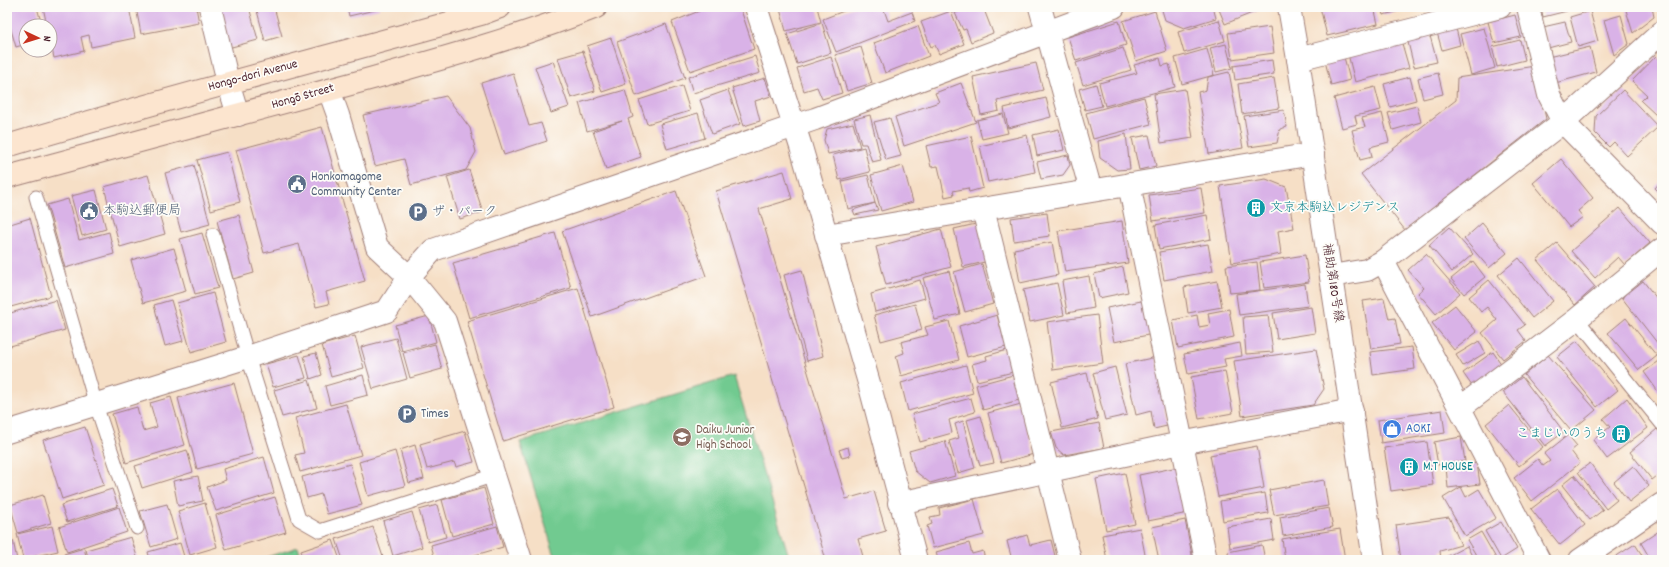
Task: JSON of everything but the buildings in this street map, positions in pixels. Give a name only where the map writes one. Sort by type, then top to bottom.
[{"type":"main road","name":"Hongō Street","points":[[7,177],[493,44],[561,21],[596,7]]},
{"type":"main road","name":"Hongo-dori Avenue","points":[[7,146],[486,9]]},
{"type":"street","points":[[210,7],[228,82],[238,115]]},
{"type":"street","points":[[756,7],[795,126],[869,383],[916,560]]},
{"type":"street","points":[[1040,7],[1091,191]]},
{"type":"street","points":[[7,432],[248,357],[387,311],[408,276],[433,250],[795,126],[1114,7]]},
{"type":"street","name":"補助第180号線","points":[[1289,7],[1374,560]]},
{"type":"street","points":[[1298,59],[1500,7]]},
{"type":"street","points":[[1528,7],[1549,95],[1563,122],[1662,223]]},
{"type":"street","points":[[1331,276],[1367,270],[1383,261],[1563,122],[1662,32]]},
{"type":"street","points":[[329,90],[338,115],[377,247],[408,276],[445,320],[521,560]]},
{"type":"street","points":[[826,235],[1312,154]]},
{"type":"street","points":[[1129,184],[1206,560]]},
{"type":"street","points":[[983,209],[1070,560]]},
{"type":"street","points":[[1460,408],[1577,319],[1662,249]]},
{"type":"street","points":[[1383,261],[1539,560]]},
{"type":"street","points":[[900,503],[1182,443],[1352,410]]},
{"type":"street","points":[[1580,560],[1662,504]]},
{"type":"lane","points":[[36,197],[96,405],[137,528]]},
{"type":"lane","points":[[213,235],[248,357],[299,520],[320,531],[495,475]]},
{"type":"lane","points":[[1577,319],[1662,424]]},
{"type":"green space","points":[[734,376],[790,560],[556,560],[520,442]]},
{"type":"green space","points":[[298,547],[302,560],[258,560]]},
{"type":"place","name":"Honkomagome Community Center","points":[[297,184]]},
{"type":"place","name":"文京本駒込レジデンス","points":[[1256,208]]},
{"type":"place","name":"本駒込郵便局","points":[[89,211]]},
{"type":"place","name":"ザ・パーク","points":[[418,212]]},
{"type":"place","name":"Times","points":[[407,414]]},
{"type":"place","name":"AOKI","points":[[1392,429]]},
{"type":"place","name":"こまじいのうち","points":[[1621,434]]},
{"type":"place","name":"Daiku Junior High School","points":[[682,437]]},
{"type":"place","name":"M.T HOUSE","points":[[1409,467]]}]
